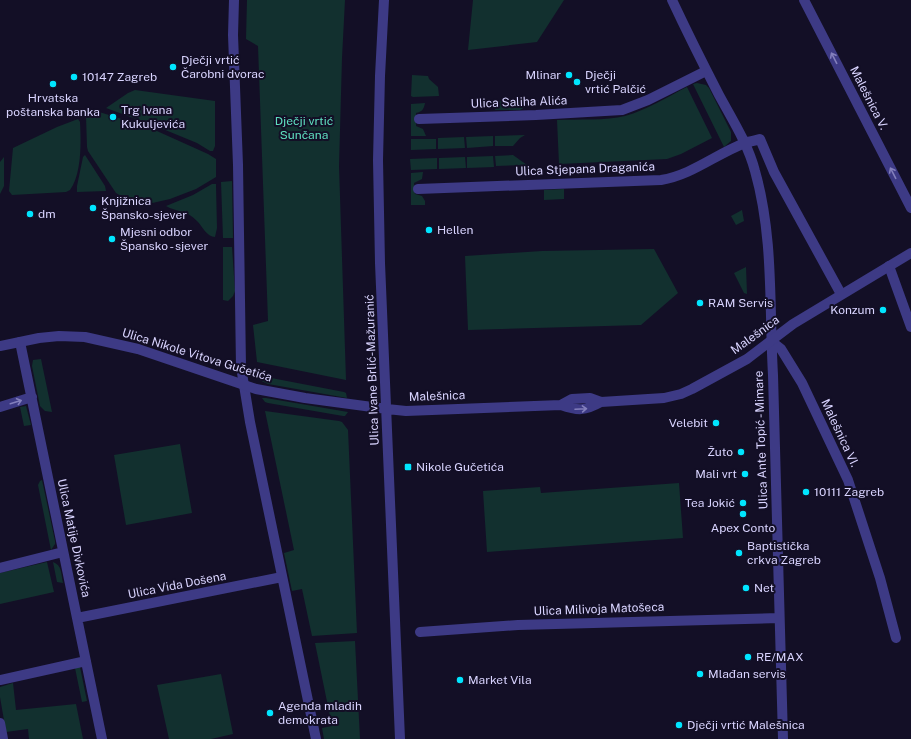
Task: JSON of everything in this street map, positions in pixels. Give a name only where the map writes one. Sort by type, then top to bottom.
[{"type":"street","points":[[234,0],[241,367],[243,384],[316,739]]},
{"type":"street","name":"Ulica Ivane Brlić-Mažuranić","points":[[384,0],[378,160],[380,263],[400,739]]},
{"type":"street","name":"Ulica Ante Topić - Mimare","points":[[672,0],[706,71],[745,143],[755,170],[763,207],[770,270],[783,739]]},
{"type":"street","name":"Malešnica V.","points":[[804,0],[911,208]]},
{"type":"street","name":"Ulica Saliha Alića","points":[[419,119],[622,110],[648,100],[706,71]]},
{"type":"street","points":[[745,143],[760,140],[774,172],[841,294]]},
{"type":"street","name":"Ulica Stjepana Draganića","points":[[418,189],[661,180],[684,174],[745,143]]},
{"type":"street","name":"Malešnica","points":[[387,410],[406,411],[560,405],[573,410],[590,409],[601,402],[664,398],[681,394],[705,383],[747,359],[793,324],[911,253]]},
{"type":"street","points":[[889,266],[911,327]]},
{"type":"street","name":"Ulica Nikole Vitova Gučetića","points":[[0,346],[39,338],[74,336],[138,349],[256,388],[304,398],[387,410]]},
{"type":"street","name":"Malešnica VI.","points":[[771,341],[781,349],[802,383],[848,480],[880,578],[896,638]]},
{"type":"street","name":"Ulica Matije Divkovića","points":[[20,342],[102,739]]},
{"type":"street","points":[[0,407],[32,397]]},
{"type":"street","points":[[0,568],[63,552]]},
{"type":"street","name":"Ulica Vida Došena","points":[[77,618],[282,577]]},
{"type":"street","name":"Ulica Milivoja Matošeca","points":[[420,632],[518,625],[779,618]]},
{"type":"street","points":[[0,680],[86,661]]},
{"type":"street","points":[[0,723],[3,739]]},
{"type":"green space","name":"Dječji vrtić Sunčana","points":[[247,0],[345,0],[339,166],[346,380],[257,362],[253,325],[268,321],[258,46],[246,39]]},
{"type":"green space","points":[[473,0],[564,0],[537,42],[468,50]]},
{"type":"green space","points":[[412,75],[428,76],[429,79],[438,87],[439,96],[411,96]]},
{"type":"green space","points":[[697,83],[706,85],[709,88],[731,132],[731,141],[724,147],[693,84]]},
{"type":"green space","points":[[687,87],[712,138],[681,154],[667,159],[559,164],[557,120],[601,119],[625,116],[649,107]]},
{"type":"green space","points":[[135,90],[215,101],[215,146],[213,151],[158,127],[106,108]]},
{"type":"green space","points":[[528,99],[525,107],[520,110],[495,110],[495,101]]},
{"type":"green space","points":[[425,103],[422,110],[416,113],[416,126],[423,129],[426,136],[411,136],[411,104]]},
{"type":"green space","points":[[96,111],[148,127],[208,154],[216,159],[216,177],[196,189],[170,199],[148,204],[123,197],[116,193],[88,151],[86,116]]},
{"type":"green space","points":[[78,119],[80,122],[81,139],[79,166],[74,183],[70,190],[66,192],[12,195],[9,191],[13,148],[57,127]]},
{"type":"green space","points":[[525,135],[513,146],[495,146],[495,136]]},
{"type":"green space","points":[[493,136],[493,146],[467,148],[466,137]]},
{"type":"green space","points":[[464,137],[465,148],[438,149],[438,138]]},
{"type":"green space","points":[[411,139],[436,139],[436,149],[411,150]]},
{"type":"green space","points":[[85,155],[105,186],[106,191],[77,192],[83,157]]},
{"type":"green space","points":[[513,155],[527,165],[496,166],[495,156]]},
{"type":"green space","points":[[493,156],[494,167],[467,168],[467,157]]},
{"type":"green space","points":[[4,157],[4,186],[0,194],[0,162]]},
{"type":"green space","points":[[465,157],[466,168],[439,169],[439,158]]},
{"type":"green space","points":[[437,158],[437,169],[411,170],[410,159]]},
{"type":"green space","points":[[423,172],[422,179],[414,183],[415,194],[422,196],[425,201],[425,205],[411,205],[411,173]]},
{"type":"green space","points":[[232,181],[233,238],[223,238],[221,182]]},
{"type":"green space","points":[[212,184],[216,184],[217,228],[215,237],[212,237],[207,233],[193,217],[166,206],[193,195]]},
{"type":"green space","points":[[564,189],[564,199],[544,200],[544,190]]},
{"type":"green space","points":[[742,210],[744,221],[736,225],[731,216]]},
{"type":"green space","points":[[223,247],[232,247],[235,291],[233,296],[228,301],[223,300]]},
{"type":"green space","points":[[654,249],[678,293],[641,325],[468,330],[465,256],[542,251]]},
{"type":"green space","points":[[746,267],[747,294],[744,293],[734,273]]},
{"type":"green space","points":[[41,359],[52,412],[45,411],[40,406],[32,366],[33,360]]},
{"type":"green space","points":[[261,376],[344,392],[346,393],[347,398],[268,384],[257,379]]},
{"type":"green space","points":[[262,398],[348,412],[345,416],[343,416],[268,403]]},
{"type":"green space","points":[[26,406],[31,425],[24,426],[20,407]]},
{"type":"green space","points":[[265,411],[339,421],[342,422],[348,430],[357,633],[312,636],[302,589],[292,591],[284,553],[294,550]]},
{"type":"green space","points":[[180,444],[192,513],[126,525],[114,455]]},
{"type":"green space","points":[[42,480],[55,541],[55,544],[51,550],[38,485]]},
{"type":"green space","points":[[679,483],[683,538],[487,552],[483,491],[540,487],[541,493]]},
{"type":"green space","points":[[47,562],[54,592],[0,604],[0,573]]},
{"type":"green space","points":[[53,562],[60,568],[63,583],[57,582]]},
{"type":"green space","points":[[355,641],[360,739],[324,739],[322,728],[332,726],[315,643]]},
{"type":"green space","points":[[80,667],[87,701],[82,702],[75,668]]},
{"type":"green space","points":[[221,674],[233,734],[211,739],[169,739],[157,685]]},
{"type":"green space","points":[[13,683],[16,710],[76,704],[83,739],[29,739],[28,729],[6,732],[0,697],[0,687]]},
{"type":"place","name":"Dječji vrtić Čarobni dvorac","points":[[173,67]]},
{"type":"place","name":"Mlinar","points":[[569,75]]},
{"type":"place","name":"10147 Zagreb","points":[[74,77]]},
{"type":"place","name":"Dječji vrtić Palčić","points":[[577,82]]},
{"type":"place","name":"Hrvatska poštanska banka","points":[[53,84]]},
{"type":"place","name":"Trg Ivana Kukuljevića","points":[[113,117]]},
{"type":"place","name":"Knjižnica Špansko-sjever","points":[[93,208]]},
{"type":"place","name":"dm","points":[[30,214]]},
{"type":"place","name":"Hellen","points":[[429,230]]},
{"type":"place","name":"Mjesni odbor Špansko - sjever","points":[[112,239]]},
{"type":"place","name":"RAM Servis","points":[[700,303]]},
{"type":"place","name":"Konzum","points":[[883,310]]},
{"type":"place","name":"Velebit","points":[[716,423]]},
{"type":"place","name":"Žuto","points":[[741,452]]},
{"type":"place","name":"Nikole Gučetića","points":[[408,467]]},
{"type":"place","name":"Mali vrt","points":[[745,474]]},
{"type":"place","name":"10111 Zagreb","points":[[806,492]]},
{"type":"place","name":"Tea Jokić","points":[[743,503]]},
{"type":"place","name":"Apex Conto","points":[[743,514]]},
{"type":"place","name":"Baptistička crkva Zagreb","points":[[739,553]]},
{"type":"place","name":"Net","points":[[746,588]]},
{"type":"place","name":"RE/MAX","points":[[748,657]]},
{"type":"place","name":"Mlađan servis","points":[[700,674]]},
{"type":"place","name":"Market Vila","points":[[460,680]]},
{"type":"place","name":"Agenda mladih demokrata","points":[[270,713]]},
{"type":"place","name":"Dječji vrtić Malešnica","points":[[679,725]]}]
